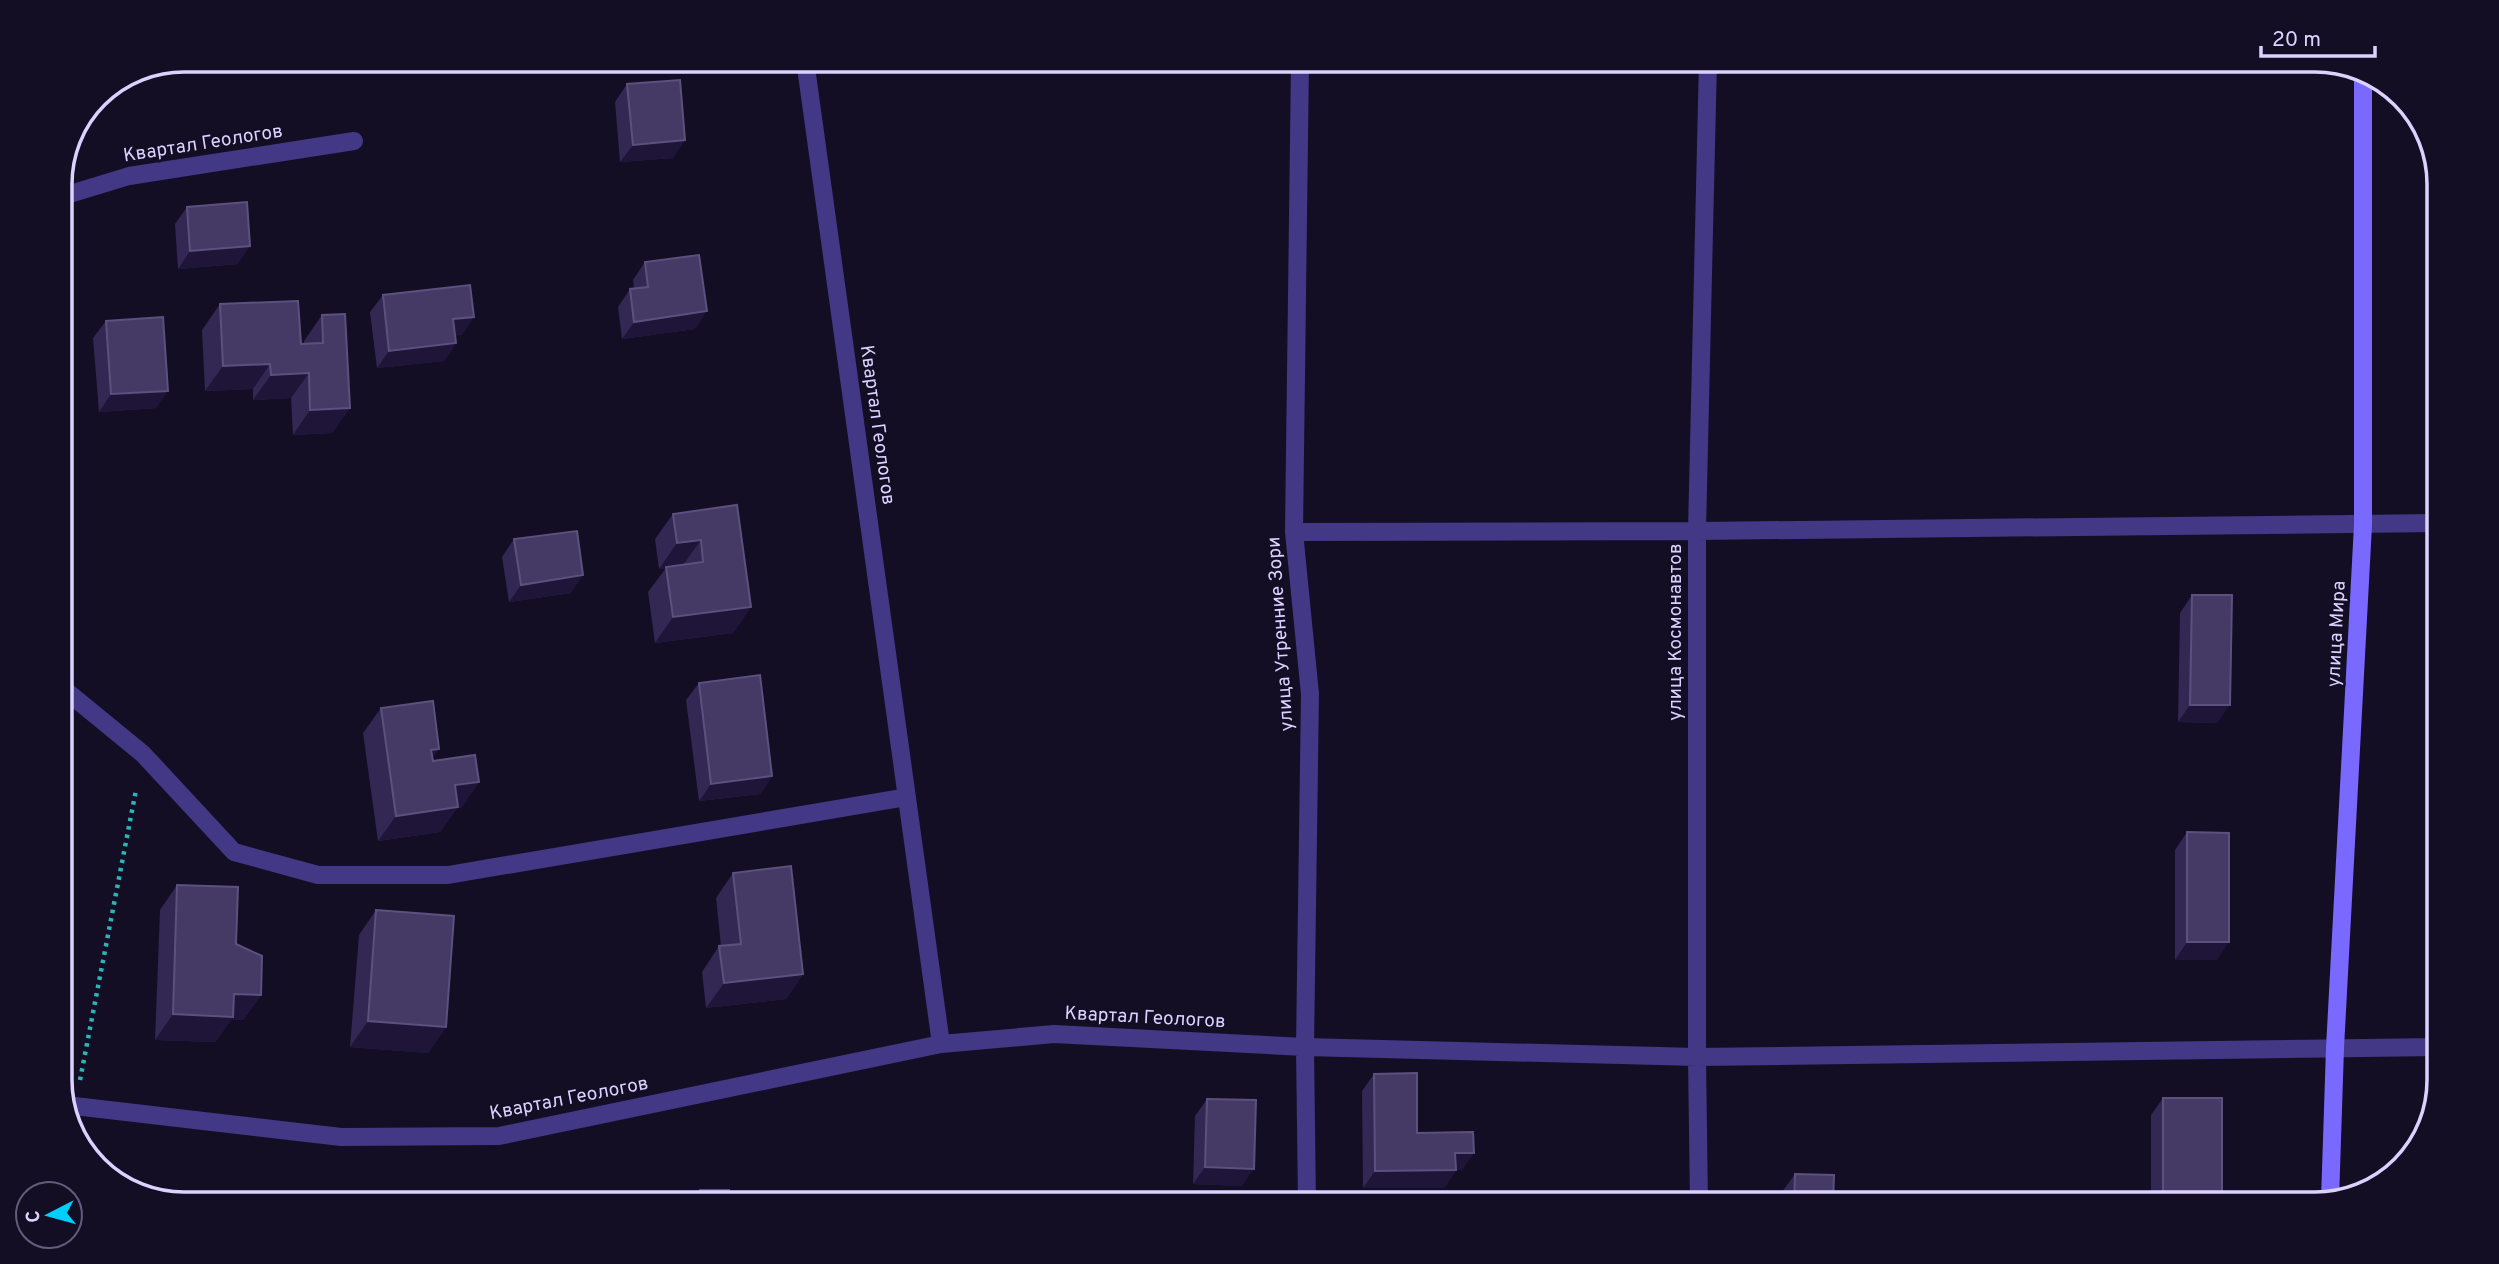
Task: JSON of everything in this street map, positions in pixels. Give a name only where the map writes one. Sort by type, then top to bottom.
[{"type":"street","name":"Квартал Геологов","points":[[807,72],[941,1044]]},
{"type":"street","name":"улица Утренние Зори","points":[[1300,72],[1294,532],[1310,694],[1305,1047],[1307,1192]]},
{"type":"street","name":"улица Космонавтов","points":[[1699,1192],[1697,531],[1708,72]]},
{"type":"street","name":"улица Мира","points":[[2330,1191],[2335,1048],[2364,525],[2363,82]]},
{"type":"street","name":"Квартал Геологов","points":[[72,193],[129,176],[354,141]]},
{"type":"street","points":[[1294,532],[2427,523]]},
{"type":"street","points":[[72,696],[143,754],[233,852],[318,876],[448,875],[907,797]]},
{"type":"street","name":"Квартал Геологов","points":[[75,1106],[341,1137],[499,1136],[941,1044],[1054,1034],[1305,1047],[1697,1057],[2427,1047]]},
{"type":"path","points":[[73,1092],[143,754]]},
{"type":"building","points":[[680,80],[685,140],[633,145],[627,84]]},
{"type":"building","points":[[247,202],[250,246],[190,251],[187,207]]},
{"type":"building","points":[[699,255],[707,311],[634,322],[630,289],[648,287],[645,262]]},
{"type":"building","points":[[470,285],[474,317],[453,319],[456,343],[389,351],[383,295]]},
{"type":"building","points":[[298,301],[301,344],[323,343],[322,315],[345,314],[350,408],[310,410],[309,373],[271,375],[270,364],[223,366],[220,304]]},
{"type":"building","points":[[163,317],[168,391],[111,394],[106,321]]},
{"type":"building","points":[[737,505],[751,607],[673,617],[666,567],[703,562],[701,540],[677,543],[673,514]]},
{"type":"building","points":[[577,531],[583,575],[521,585],[514,539]]},
{"type":"building","points":[[2192,595],[2232,595],[2230,705],[2190,705]]},
{"type":"building","points":[[760,675],[772,776],[711,784],[699,683]]},
{"type":"building","points":[[433,701],[439,749],[431,750],[433,761],[475,755],[479,782],[455,785],[458,807],[396,816],[381,708]]},
{"type":"building","points":[[2187,832],[2229,833],[2229,942],[2187,942]]},
{"type":"building","points":[[791,866],[803,974],[724,983],[719,946],[741,944],[733,873]]},
{"type":"building","points":[[177,885],[238,887],[236,944],[262,956],[261,995],[234,994],[233,1017],[173,1014]]},
{"type":"building","points":[[376,910],[454,916],[446,1027],[368,1021]]},
{"type":"building","points":[[1417,1073],[1417,1133],[1473,1132],[1474,1153],[1455,1153],[1456,1170],[1375,1171],[1374,1074]]},
{"type":"building","points":[[2163,1098],[2222,1098],[2222,1192],[2163,1192]]},
{"type":"building","points":[[1207,1099],[1256,1100],[1254,1169],[1205,1167]]},
{"type":"building","points":[[1795,1174],[1834,1175],[1833,1192],[1794,1192]]},
{"type":"building","points":[[700,1190],[729,1190],[729,1192]]}]
